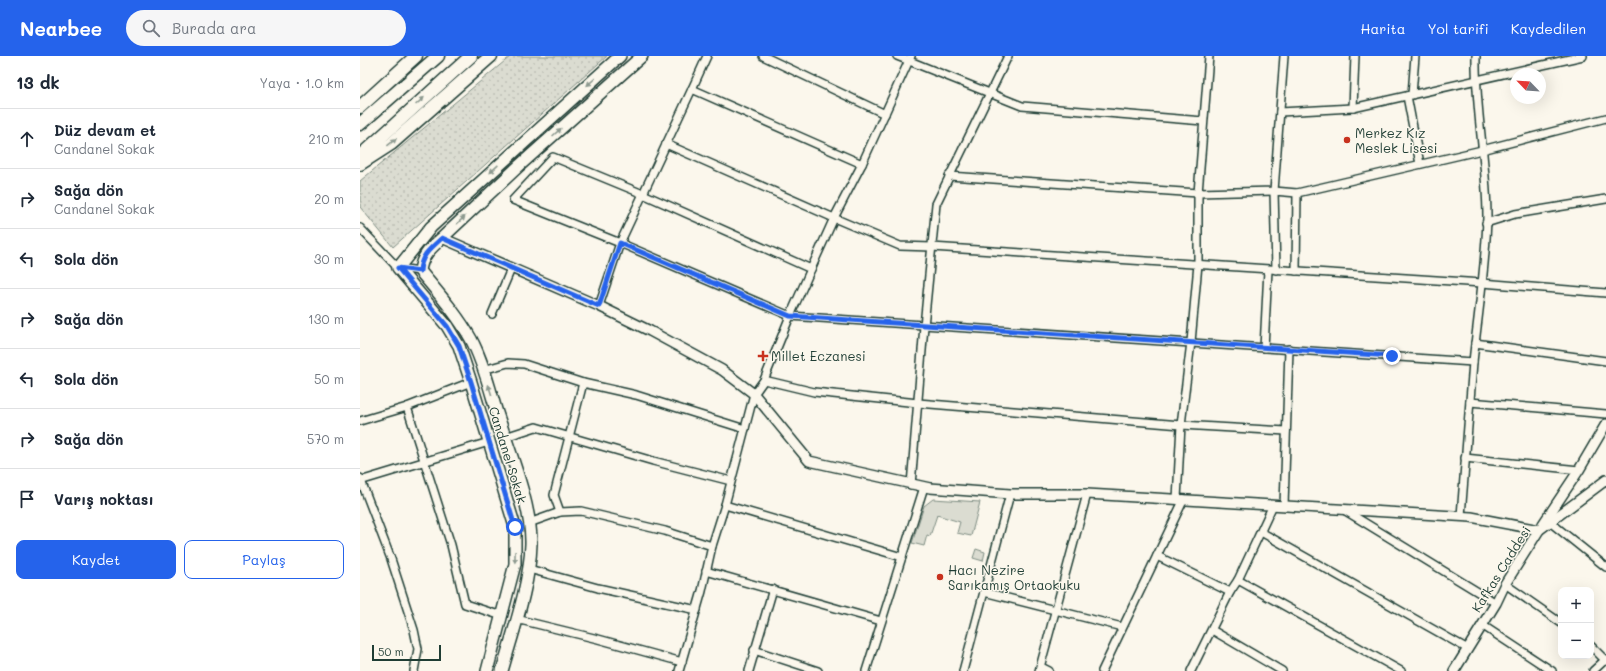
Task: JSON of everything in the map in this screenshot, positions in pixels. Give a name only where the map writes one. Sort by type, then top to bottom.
[{"type":"highway","points":[[360,124],[438,56]]},
{"type":"highway","points":[[360,156],[470,56]]},
{"type":"highway","points":[[360,164],[391,144],[491,56]]},
{"type":"highway","points":[[360,107],[412,57]]},
{"type":"main road","points":[[398,268],[431,227],[620,56]]},
{"type":"main road","points":[[502,671],[529,569],[531,543],[529,523],[523,494],[472,340],[461,323],[420,271],[421,262],[430,249],[642,56]]},
{"type":"main road","name":"Candanel Sokak","points":[[398,268],[447,326],[459,346],[515,527],[515,564],[487,671]]},
{"type":"street","points":[[599,306],[620,243],[707,56]]},
{"type":"street","points":[[763,56],[885,114]]},
{"type":"street","points":[[897,56],[910,59],[989,94],[1022,106],[1203,121]]},
{"type":"street","points":[[912,485],[924,326],[936,204],[1008,56]]},
{"type":"street","points":[[1102,671],[1157,556],[1180,499],[1181,425],[1191,342],[1198,264],[1198,193],[1209,56]]},
{"type":"street","points":[[1264,348],[1272,270],[1274,191],[1284,56]]},
{"type":"street","points":[[1353,108],[1356,56]]},
{"type":"street","points":[[1415,56],[1409,95],[1420,164]]},
{"type":"street","points":[[1461,516],[1486,223],[1476,80],[1476,56]]},
{"type":"street","points":[[1280,112],[1353,108],[1583,56]]},
{"type":"street","points":[[679,671],[697,610],[712,546],[725,505],[754,394],[764,380],[790,316],[834,218],[862,164],[910,59]]},
{"type":"street","points":[[692,89],[862,164]]},
{"type":"street","points":[[949,176],[1198,193],[1274,191],[1297,193],[1482,150],[1606,118]]},
{"type":"street","points":[[666,144],[900,246],[1198,264],[1606,293]]},
{"type":"street","points":[[811,269],[643,194],[553,157],[513,200],[620,243],[790,316],[1473,362]]},
{"type":"street","points":[[1296,271],[1297,193]]},
{"type":"street","points":[[1486,223],[1515,214],[1606,199]]},
{"type":"street","name":"Candanel Sokak","points":[[360,228],[398,268]]},
{"type":"street","points":[[442,238],[599,306],[650,331],[722,370],[754,394],[809,461],[924,487],[1010,494],[1088,494],[1461,516],[1539,530],[1579,470],[1606,424]]},
{"type":"street","points":[[398,268],[420,271]]},
{"type":"street","points":[[492,314],[511,269]]},
{"type":"street","points":[[1475,343],[1606,361]]},
{"type":"street","points":[[1284,506],[1289,349]]},
{"type":"street","points":[[483,370],[508,363],[524,364],[583,383],[636,395],[745,429]]},
{"type":"street","points":[[764,380],[814,392],[918,403],[1181,425],[1286,430]]},
{"type":"street","points":[[360,421],[407,407],[471,382]]},
{"type":"street","points":[[560,512],[554,495],[568,436],[583,383]]},
{"type":"street","points":[[1470,402],[1606,414]]},
{"type":"street","points":[[407,407],[451,545],[465,604],[502,616]]},
{"type":"street","points":[[505,437],[536,427],[653,461],[731,481]]},
{"type":"street","points":[[414,671],[418,650],[414,630],[391,559],[360,480],[489,442]]},
{"type":"street","points":[[1466,458],[1579,470]]},
{"type":"street","name":"Kafkas Caddesi","points":[[1454,671],[1496,602],[1505,584],[1539,530],[1606,480]]},
{"type":"street","points":[[866,671],[924,487]]},
{"type":"street","points":[[963,671],[1010,494]]},
{"type":"street","points":[[1049,671],[1040,669],[1088,494]]},
{"type":"street","points":[[725,505],[902,557]]},
{"type":"street","points":[[1191,671],[1230,592],[1238,580],[1274,505]]},
{"type":"street","points":[[1342,509],[1496,602]]},
{"type":"street","points":[[529,523],[560,512],[581,511],[665,531],[712,546]]},
{"type":"street","points":[[1550,522],[1606,567]]},
{"type":"street","points":[[1261,532],[1468,649]]},
{"type":"street","points":[[1157,556],[1230,592]]},
{"type":"street","points":[[529,569],[598,588],[697,610]]},
{"type":"street","points":[[706,572],[773,589],[881,621]]},
{"type":"street","points":[[1238,580],[1401,671]]},
{"type":"street","points":[[1505,584],[1558,621]]},
{"type":"street","points":[[749,671],[773,589]]},
{"type":"street","points":[[984,592],[1122,627]]},
{"type":"street","points":[[516,619],[598,639],[682,662]]},
{"type":"street","points":[[1482,625],[1552,671]]},
{"type":"street","points":[[1212,630],[1282,671]]},
{"type":"street","points":[[1593,671],[1606,660],[1594,649]]},
{"type":"street","points":[[754,650],[818,671]]},
{"type":"shaded area","points":[[511,56],[607,56],[393,247],[360,207],[360,181]]},
{"type":"shaded area","points":[[933,499],[980,502],[971,536],[957,533],[960,522],[937,515],[930,536],[927,535],[924,546],[912,543],[924,506]]},
{"type":"shaded area","points":[[976,549],[985,552],[983,561],[973,558]]},
{"type":"place","name":"Merkez Kız Meslek Lisesi","points":[[1347,140]]},
{"type":"place","name":"Millet Eczanesi","points":[[763,356]]},
{"type":"place","name":"Hacı Nezire Sarıkamış Ortaokuku","points":[[940,577]]},
{"type":"route","points":[[515,527],[459,346],[447,326],[398,268],[420,271],[421,262],[430,249],[442,238],[599,306],[620,243],[790,316],[1392,356]]}]
